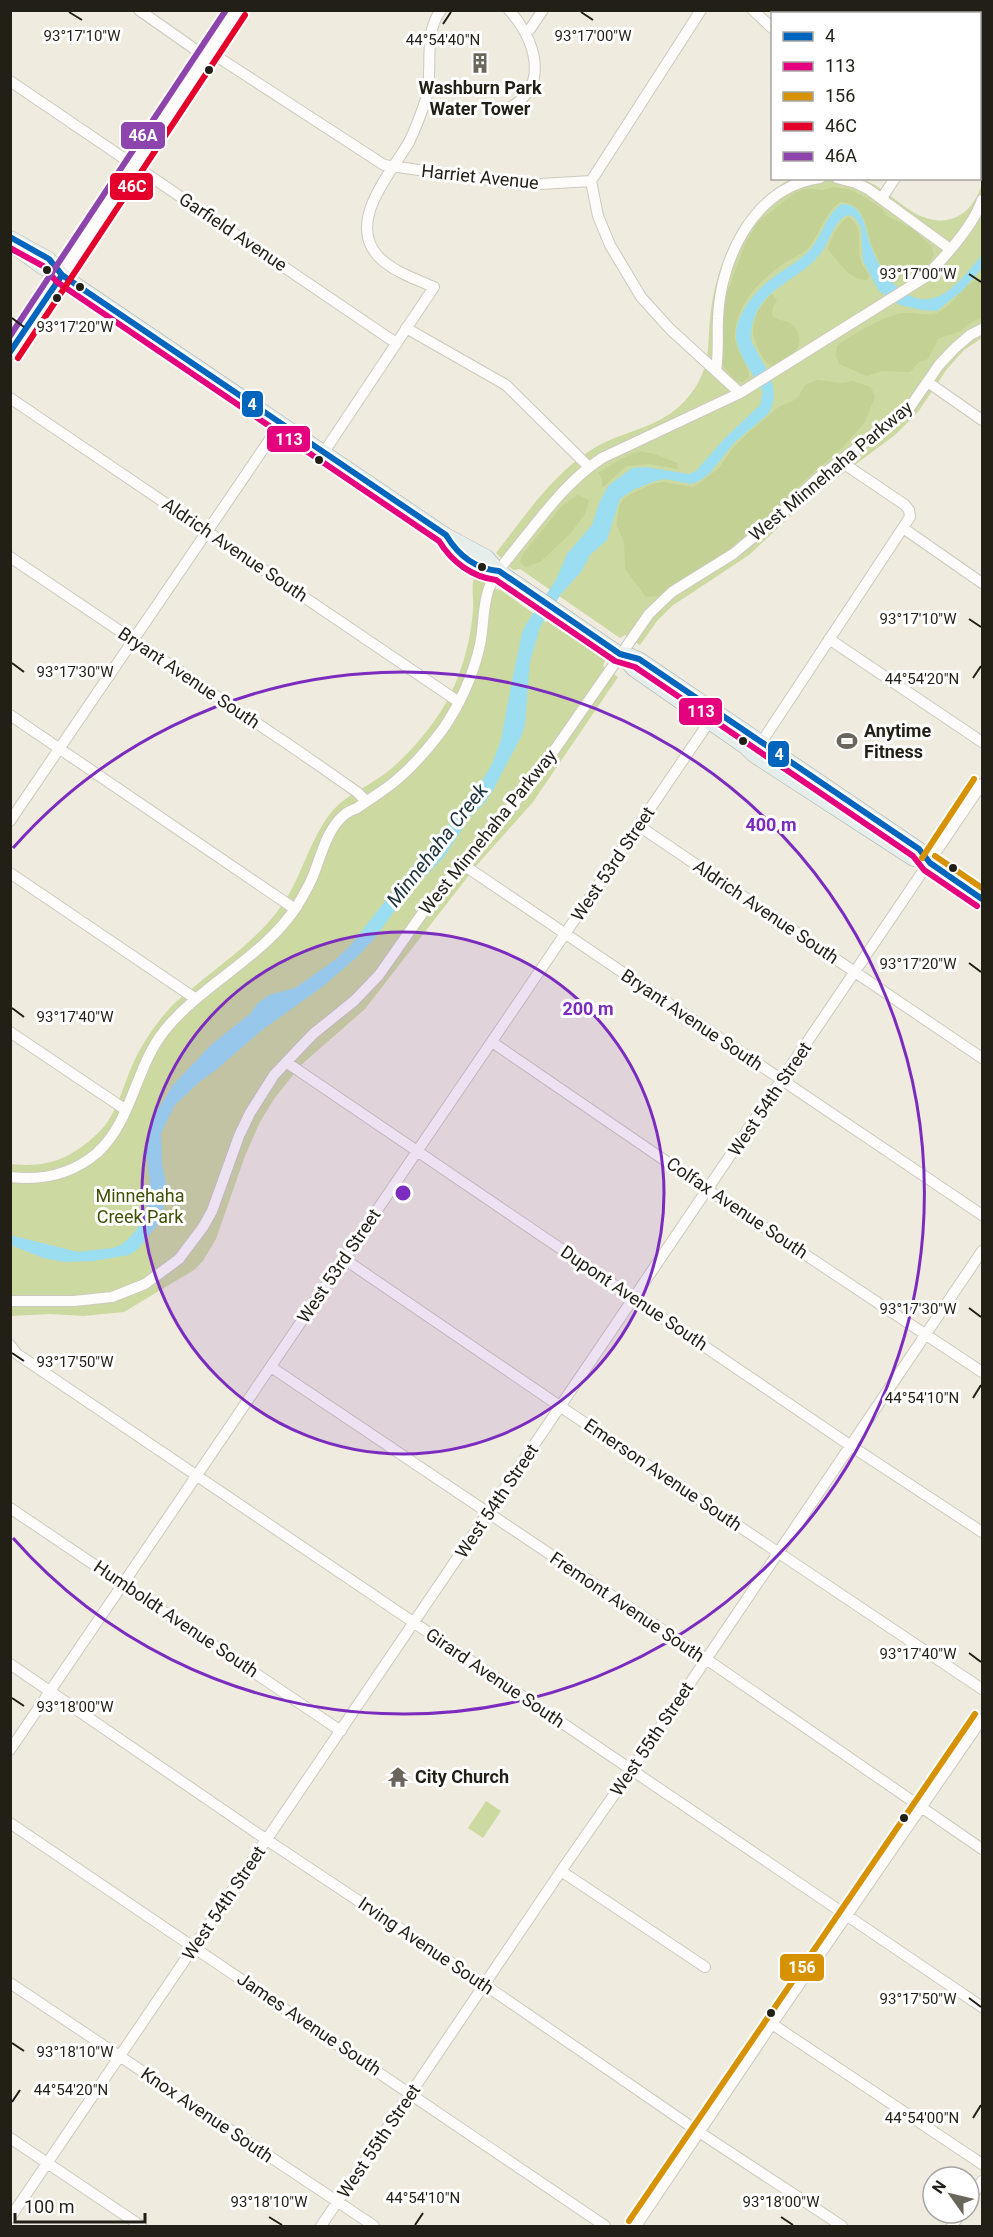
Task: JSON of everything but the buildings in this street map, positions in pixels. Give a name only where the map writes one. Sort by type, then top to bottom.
[{"type":"main road","points":[[10,237],[49,259],[62,275]]},
{"type":"main road","points":[[10,244],[44,268],[62,275],[446,535],[455,549],[482,568],[499,571],[564,615],[620,654],[633,669],[745,747],[753,755],[913,859],[930,863]]},
{"type":"main road","points":[[10,353],[62,275]]},
{"type":"main road","points":[[620,654],[638,658],[920,849],[930,863],[982,899]]},
{"type":"street","name":"Harriet Avenue","points":[[139,10],[379,163],[392,167],[524,185],[591,181]]},
{"type":"street","points":[[62,275],[237,10]]},
{"type":"street","points":[[324,452],[434,287],[387,264],[373,250],[368,224],[376,191],[409,141],[426,96],[432,32],[441,10]]},
{"type":"street","points":[[509,10],[526,32],[533,50],[535,67],[529,91],[520,102],[509,108]]},
{"type":"street","points":[[526,32],[543,10]]},
{"type":"street","points":[[701,10],[591,181],[598,216],[610,245],[641,297],[670,329],[740,393]]},
{"type":"street","points":[[753,10],[771,25]]},
{"type":"street","name":"Garfield Avenue","points":[[10,81],[396,343]]},
{"type":"street","points":[[716,370],[719,352],[718,318],[723,279],[734,252],[747,226],[765,204],[781,192],[805,180]]},
{"type":"street","points":[[845,180],[856,183],[882,198],[950,249]]},
{"type":"street","points":[[882,198],[894,180]]},
{"type":"street","points":[[10,1177],[45,1178],[63,1173],[80,1165],[108,1142],[126,1110],[152,1048],[165,1030],[196,999],[252,954],[295,909],[309,885],[332,830],[343,815],[391,784],[428,748],[465,692],[479,649],[488,589],[499,571],[544,513],[589,467],[625,447],[740,393],[908,290],[924,278],[950,249],[969,225],[982,200]]},
{"type":"street","points":[[406,328],[508,387],[589,467]]},
{"type":"street","name":"West Minnehaha Parkway","points":[[10,1301],[74,1301],[112,1297],[145,1284],[179,1259],[197,1237],[212,1211],[228,1161],[250,1113],[274,1075],[313,1034],[372,983],[431,901],[506,814],[551,755],[649,614],[678,588],[720,564],[740,549],[817,479],[910,407],[939,365],[970,335],[982,329]]},
{"type":"street","points":[[928,383],[982,420]]},
{"type":"street","name":"Aldrich Avenue South","points":[[10,398],[459,702]]},
{"type":"street","points":[[10,821],[281,423]]},
{"type":"street","points":[[753,755],[910,517],[907,507],[840,461]]},
{"type":"street","points":[[903,528],[982,583]]},
{"type":"street","name":"Bryant Avenue South","points":[[10,557],[301,753],[357,792],[366,801]]},
{"type":"street","points":[[829,639],[982,742]]},
{"type":"street","points":[[10,715],[295,909]]},
{"type":"street","name":"West 53rd Street","points":[[10,1750],[709,722]]},
{"type":"street","name":"West 54th Street","points":[[10,2218],[982,784]]},
{"type":"street","name":"Aldrich Avenue South","points":[[639,826],[982,1058]]},
{"type":"street","name":"Bryant Avenue South","points":[[462,864],[982,1215]]},
{"type":"street","points":[[10,873],[196,999]]},
{"type":"street","points":[[10,1032],[126,1110]]},
{"type":"street","name":"Colfax Avenue South","points":[[492,1042],[708,1190],[982,1372]]},
{"type":"street","name":"Dupont Avenue South","points":[[286,1062],[851,1446],[982,1532]]},
{"type":"street","name":"West 55th Street","points":[[321,2226],[982,1251]]},
{"type":"street","name":"Emerson Avenue South","points":[[344,1259],[982,1689]]},
{"type":"street","name":"Girard Avenue South","points":[[10,1345],[18,1354],[414,1624],[982,2007]]},
{"type":"street","name":"Fremont Avenue South","points":[[271,1367],[488,1515],[706,1659],[982,1849]]},
{"type":"street","name":"Humboldt Avenue South","points":[[10,1508],[341,1731]]},
{"type":"street","name":"Irving Avenue South","points":[[10,1664],[267,1840],[486,1985],[699,2132],[842,2226]]},
{"type":"street","points":[[636,2226],[982,1719]]},
{"type":"street","name":"James Avenue South","points":[[10,1822],[605,2226]]},
{"type":"street","points":[[561,1871],[705,1967]]},
{"type":"street","name":"Knox Avenue South","points":[[10,1983],[374,2226]]},
{"type":"street","points":[[772,2024],[982,2164]]},
{"type":"street","points":[[10,2138],[141,2226]]},
{"type":"green space","points":[[788,180],[864,180],[915,213],[934,220],[943,220],[952,219],[967,209],[982,183],[982,338],[964,350],[947,369],[918,412],[895,435],[810,498],[749,555],[672,606],[657,621],[640,645],[625,635],[620,638],[520,569],[513,570],[496,553],[539,497],[577,460],[605,442],[659,420],[684,402],[695,388],[704,369],[714,290],[727,252],[746,218],[773,190]]},
{"type":"green space","points":[[833,187],[849,189],[861,195],[881,208],[887,216],[913,229],[931,246],[934,254],[929,264],[920,268],[909,264],[898,281],[893,281],[875,252],[860,212],[849,203],[840,202],[826,217],[809,247],[768,275],[741,309],[737,319],[735,337],[749,371],[749,377],[743,382],[736,381],[722,365],[724,309],[727,293],[745,244],[758,222],[796,192]]},
{"type":"green space","points":[[849,217],[857,226],[860,258],[869,275],[867,280],[849,274],[828,250],[836,231]]},
{"type":"green space","points":[[982,278],[982,317],[961,331],[939,338],[928,359],[919,362],[910,372],[882,371],[867,376],[839,364],[836,356],[837,346],[859,331],[903,313],[935,314],[950,304],[970,283]]},
{"type":"green space","points":[[772,294],[777,301],[772,315],[793,325],[798,332],[799,345],[792,356],[772,366],[762,356],[755,341],[753,326],[758,312]]},
{"type":"green space","points":[[817,380],[842,383],[852,381],[871,387],[875,397],[865,422],[843,447],[760,524],[727,551],[659,596],[646,597],[625,569],[624,543],[617,525],[619,506],[625,497],[652,484],[663,482],[694,487],[719,468],[732,449],[748,433],[780,406],[798,397],[805,385]]},
{"type":"green space","points":[[640,451],[677,463],[678,469],[649,464],[626,466],[602,488],[602,478],[598,473]]},
{"type":"green space","points":[[577,495],[589,500],[585,514],[570,534],[540,562],[525,567],[520,561],[523,554],[561,507]]},
{"type":"green space","name":"Minnehaha Creek Park","points":[[476,574],[490,586],[501,590],[545,622],[547,621],[605,660],[603,666],[618,677],[533,802],[476,866],[365,1009],[301,1065],[274,1099],[260,1122],[245,1156],[216,1239],[203,1261],[194,1270],[124,1312],[83,1316],[50,1314],[11,1316],[11,1164],[36,1165],[58,1160],[87,1143],[104,1127],[114,1111],[139,1051],[163,1015],[269,922],[286,900],[318,833],[334,809],[346,798],[386,773],[424,734],[449,697],[464,660],[472,622],[473,586]]},
{"type":"green space","points":[[486,1801],[501,1811],[483,1838],[468,1828]]},
{"type":"water","name":"Minnehaha Creek","points":[[842,204],[850,205],[860,214],[881,268],[889,279],[905,293],[917,298],[928,299],[939,296],[958,283],[982,255],[982,268],[963,290],[937,311],[900,305],[879,291],[863,261],[861,228],[856,219],[850,215],[841,219],[823,250],[813,262],[767,297],[758,308],[753,322],[751,340],[773,386],[773,405],[768,414],[734,443],[709,474],[699,481],[691,484],[665,479],[655,481],[633,490],[620,499],[607,540],[590,555],[581,572],[561,594],[540,627],[530,662],[522,735],[493,790],[468,820],[444,857],[404,898],[374,939],[357,957],[322,987],[262,1030],[175,1105],[161,1133],[162,1164],[166,1183],[163,1212],[156,1227],[137,1250],[129,1255],[93,1261],[64,1262],[43,1258],[11,1245],[10,1235],[78,1252],[112,1248],[121,1245],[131,1236],[142,1222],[148,1204],[150,1181],[145,1145],[153,1117],[173,1085],[212,1044],[251,1013],[257,1004],[269,995],[295,988],[335,960],[350,946],[418,859],[469,803],[492,764],[501,740],[522,633],[556,580],[567,554],[592,525],[608,486],[632,468],[646,467],[689,474],[696,471],[725,438],[760,405],[763,392],[745,362],[737,343],[736,334],[741,315],[759,289],[813,247],[832,213]]},
{"type":"transit line","name":"46A","points":[[10,336],[226,10]]},
{"type":"transit line","name":"46C","points":[[18,358],[245,15]]},
{"type":"transit line","name":"4","points":[[10,237],[49,259],[62,275],[446,535],[468,560],[490,570],[499,571],[620,654],[639,659],[919,849],[930,863],[982,899]]},
{"type":"transit line","name":"113","points":[[10,248],[43,266],[57,282],[439,541],[450,556],[463,567],[479,576],[496,580],[615,661],[635,667],[913,856],[924,870],[977,906]]},
{"type":"transit line","name":"4","points":[[10,352],[62,275]]},
{"type":"transit line","name":"156","points":[[922,858],[974,779]]},
{"type":"transit line","name":"156","points":[[935,856],[982,888]]},
{"type":"transit line","name":"156","points":[[629,2221],[975,1714]]},
{"type":"place","name":"Washburn Park Water Tower","points":[[480,63]]},
{"type":"place","name":"Anytime Fitness","points":[[847,741]]},
{"type":"place","name":"City Church","points":[[398,1777]]}]
